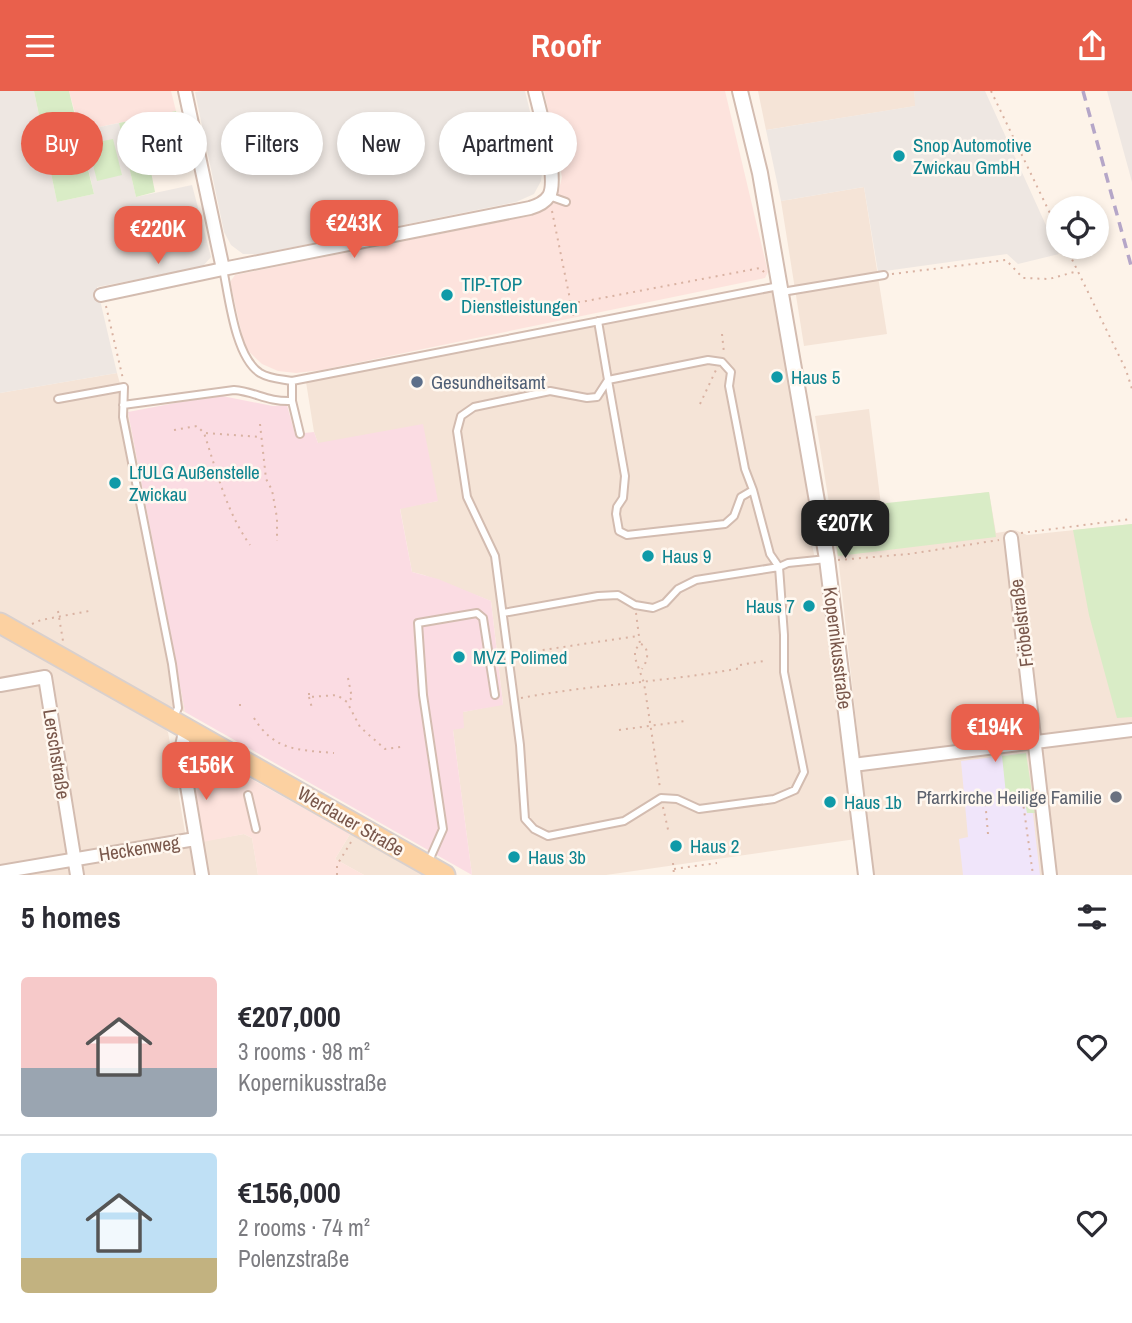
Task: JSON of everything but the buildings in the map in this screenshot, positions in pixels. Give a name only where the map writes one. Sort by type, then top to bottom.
[{"type":"main road","name":"Werdauer Straße","points":[[8,628],[445,875]]},
{"type":"street","points":[[185,91],[223,269]]},
{"type":"street","points":[[102,295],[540,204],[549,196],[552,175],[535,91]]},
{"type":"street","name":"Kopernikusstraße","points":[[740,91],[761,173],[827,559],[866,875]]},
{"type":"street","name":"Fröbelstraße","points":[[1011,538],[1051,875]]},
{"type":"street","name":"Lerschstraße","points":[[0,685],[45,677],[77,875]]},
{"type":"street","points":[[179,724],[202,875]]},
{"type":"street","points":[[853,765],[1132,730]]},
{"type":"street","name":"Heckenweg","points":[[0,872],[195,839]]},
{"type":"lane","points":[[549,196],[566,202]]},
{"type":"lane","points":[[223,269],[241,351],[258,372],[292,381],[598,321],[782,289],[884,275]]},
{"type":"lane","points":[[598,321],[625,476],[623,498],[616,514],[619,531],[627,535],[725,524],[734,516],[741,497],[753,490]]},
{"type":"lane","points":[[708,360],[722,362],[731,372],[729,386],[735,420],[753,490],[769,554],[779,568],[784,635],[783,672],[804,772],[795,790],[774,799],[699,809],[677,799],[661,797],[624,821],[548,835],[534,829],[525,819],[520,745],[495,556],[467,498],[457,431],[461,417],[474,407],[550,391],[587,398],[597,397],[608,380],[708,360]]},
{"type":"lane","points":[[292,381],[292,401],[300,434]]},
{"type":"lane","points":[[58,400],[124,387],[123,405],[133,472],[172,664],[179,724]]},
{"type":"lane","points":[[123,405],[234,390],[250,391],[269,401],[292,401]]},
{"type":"lane","points":[[503,613],[598,596],[618,595],[635,605],[653,608],[665,603],[678,589],[696,580],[779,568],[788,563],[827,559]]},
{"type":"lane","points":[[427,865],[443,829],[423,695],[418,623],[477,613],[483,618],[495,695]]},
{"type":"lane","points":[[248,795],[256,829]]},
{"type":"path","points":[[991,91],[1046,205]]},
{"type":"path","points":[[549,196],[576,326]]},
{"type":"path","points":[[1072,259],[1126,370],[1132,389]]},
{"type":"path","points":[[884,275],[1006,260],[1023,278],[1049,279],[1078,271]]},
{"type":"path","points":[[571,302],[760,268],[782,289]]},
{"type":"path","points":[[102,295],[124,387]]},
{"type":"path","points":[[260,423],[266,478],[272,490],[278,518],[278,541]]},
{"type":"path","points":[[174,430],[197,426],[204,433],[226,503],[250,545]]},
{"type":"path","points":[[204,433],[261,437]]},
{"type":"path","points":[[827,559],[838,561],[909,554],[1011,538],[1024,531],[1132,519]]},
{"type":"path","points":[[635,605],[640,644],[635,650],[636,665],[642,671],[649,727],[669,834]]},
{"type":"path","points":[[58,611],[59,618]]},
{"type":"path","points":[[8,628],[89,611]]},
{"type":"path","points":[[507,655],[639,636]]},
{"type":"path","points":[[640,644],[645,646],[648,653],[642,671]]},
{"type":"path","points":[[514,699],[644,683],[764,661]]},
{"type":"path","points":[[347,702],[352,698],[348,678]]},
{"type":"path","points":[[312,708],[309,695],[337,695],[347,702],[360,727],[385,749],[401,747]]},
{"type":"path","points":[[254,718],[271,740],[310,751],[334,753]]},
{"type":"path","points":[[619,730],[686,721]]},
{"type":"path","points":[[989,834],[985,799],[1022,795],[1032,875]]},
{"type":"path","points":[[337,875],[337,865],[361,826]]},
{"type":"path","points":[[673,863],[674,875]]},
{"type":"path","points":[[674,869],[717,863]]},
{"type":"shaded area","points":[[0,91],[34,91],[38,112],[21,112],[21,175],[51,175],[57,202],[94,194],[90,175],[103,175],[103,126],[117,123],[117,175],[131,175],[136,197],[192,185],[211,257],[202,267],[97,287],[117,373],[0,393]]},
{"type":"shaded area","points":[[69,91],[171,91],[176,111],[117,112],[117,123],[103,126],[103,112],[75,112]]},
{"type":"shaded area","points":[[525,91],[530,112],[439,112],[439,175],[542,175],[541,181],[534,194],[516,202],[259,254],[243,254],[231,245],[224,232],[207,150],[207,112],[199,112],[195,92]]},
{"type":"shaded area","points":[[544,91],[725,91],[768,272],[765,278],[322,370],[296,373],[278,371],[262,364],[245,348],[230,282],[235,275],[534,215],[548,206],[559,190],[562,175],[577,175],[577,112],[548,112]]},
{"type":"shaded area","points":[[758,91],[914,91],[916,106],[766,130]]},
{"type":"shaded area","name":"Snop Automotive Zwickau GmbH","points":[[914,91],[985,91],[1046,225],[1046,257],[1018,264],[1007,254],[878,272],[864,187],[781,201],[766,130],[915,106]]},
{"type":"shaded area","points":[[1107,91],[1132,91],[1132,182]]},
{"type":"shaded area","points":[[864,187],[887,334],[804,346],[781,201]]},
{"type":"shaded area","points":[[772,291],[815,538],[812,545],[815,559],[821,567],[856,839],[606,875],[472,875],[453,730],[463,712],[503,704],[491,601],[412,572],[400,508],[438,501],[318,443],[306,382]]},
{"type":"shaded area","points":[[117,373],[128,412],[185,712],[159,702],[0,613],[0,393]]},
{"type":"shaded area","points":[[217,395],[273,406],[287,405],[295,434],[314,432],[318,443],[423,424],[438,501],[400,509],[412,572],[438,579],[491,601],[503,705],[463,712],[464,728],[453,730],[472,875],[185,712],[128,412]]},
{"type":"shaded area","points":[[869,409],[881,505],[989,492],[996,533],[1015,530],[1027,535],[1132,524],[1132,875],[873,875],[839,565],[815,416]]},
{"type":"shaded area","points":[[0,631],[158,722],[168,732],[187,844],[244,834],[252,838],[258,875],[0,875]]},
{"type":"shaded area","points":[[196,748],[350,834],[335,859],[364,875],[258,875],[252,838],[244,834],[203,842],[189,757]]},
{"type":"shaded area","points":[[1026,753],[1040,875],[963,875],[959,839],[968,837],[961,761]]},
{"type":"shaded area","points":[[350,834],[423,875],[364,875],[335,859]]},
{"type":"green space","points":[[34,91],[69,91],[74,112],[38,112]]},
{"type":"green space","points":[[113,139],[117,155],[117,175],[122,175],[97,181],[96,175],[103,175],[103,141]]},
{"type":"green space","points":[[51,175],[89,175],[94,194],[57,202]]},
{"type":"green space","points":[[131,175],[152,175],[155,192],[136,197]]},
{"type":"green space","points":[[989,492],[996,537],[838,556],[831,509]]},
{"type":"green space","points":[[1132,524],[1132,717],[1117,718],[1089,615],[1073,530]]},
{"type":"green space","points":[[1026,753],[1035,813],[1027,813],[1023,793],[1006,794],[1002,756]]},
{"type":"railway","points":[[1083,91],[1132,269]]},
{"type":"place","name":"Snop Automotive Zwickau GmbH","points":[[899,156]]},
{"type":"place","name":"TIP-TOP Dienstleistungen","points":[[447,295]]},
{"type":"place","name":"Haus 5","points":[[777,377]]},
{"type":"place","name":"Gesundheitsamt","points":[[417,382]]},
{"type":"place","name":"LfULG Außenstelle Zwickau","points":[[115,483]]},
{"type":"place","name":"Haus 9","points":[[648,556]]},
{"type":"place","name":"Haus 7","points":[[809,606]]},
{"type":"place","name":"MVZ Polimed","points":[[459,657]]},
{"type":"place","name":"Pfarrkirche Heilige Familie","points":[[1116,797]]},
{"type":"place","name":"Haus 1b","points":[[830,802]]},
{"type":"place","name":"Haus 2","points":[[676,846]]},
{"type":"place","name":"Haus 3b","points":[[514,857]]}]
